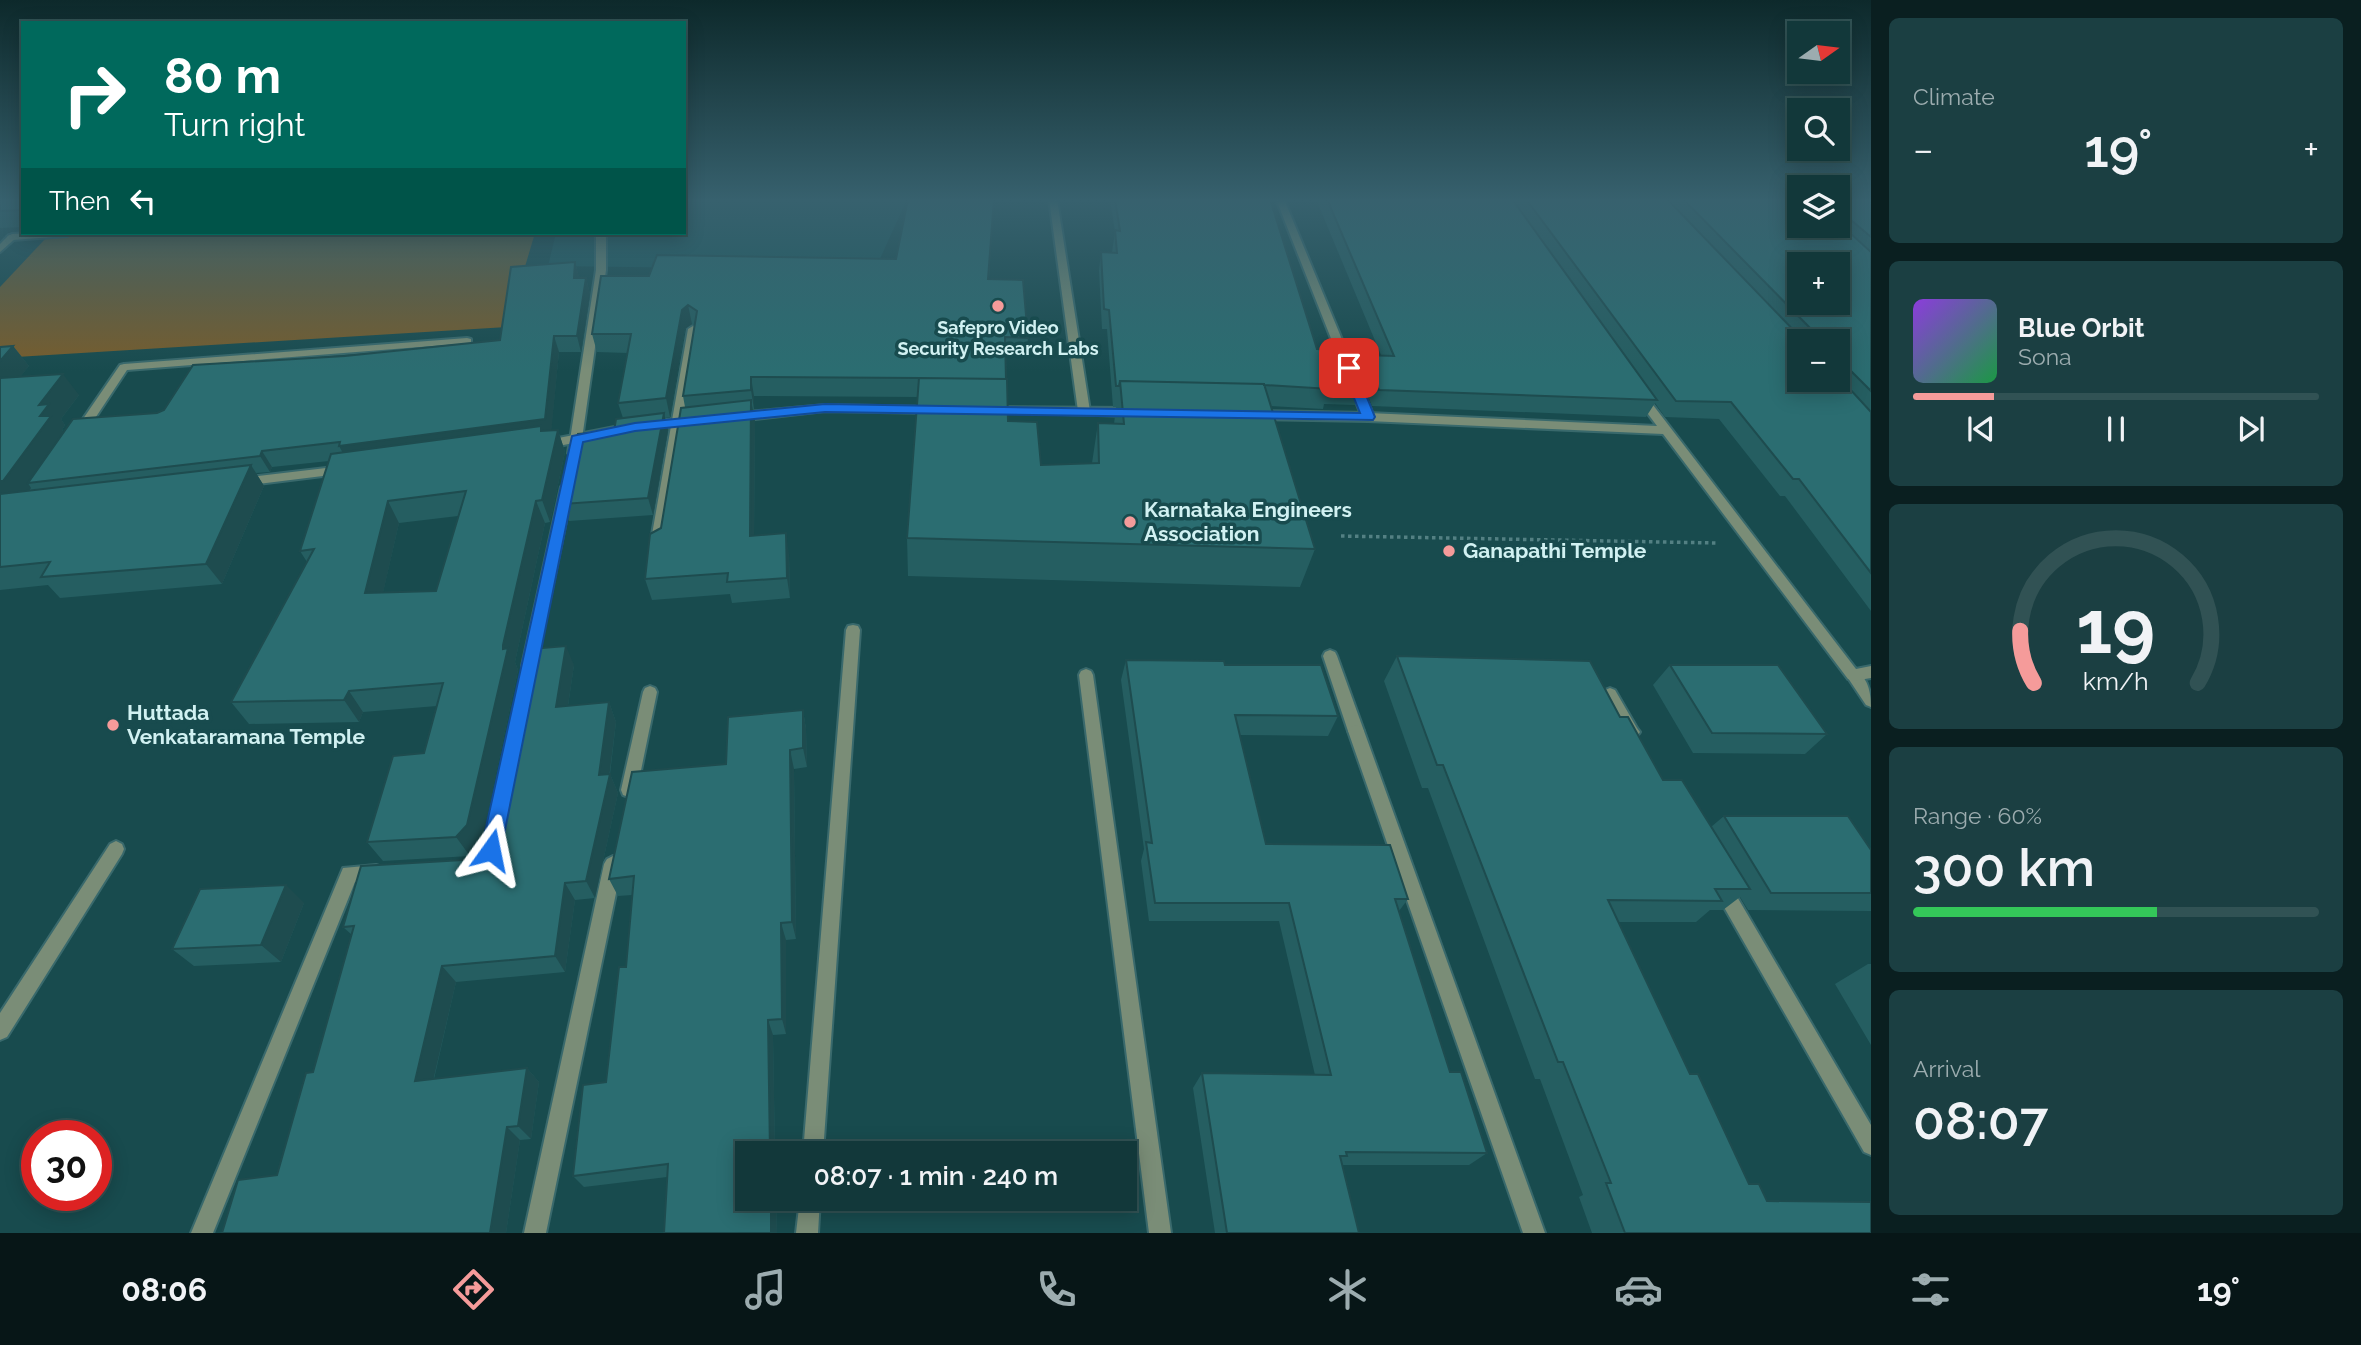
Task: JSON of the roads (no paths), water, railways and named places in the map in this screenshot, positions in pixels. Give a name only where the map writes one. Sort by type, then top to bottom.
[{"type":"street","points":[[571,466],[577,439],[601,257]]},
{"type":"street","points":[[1062,257],[1084,411]]},
{"type":"street","points":[[1304,257],[1368,417]]},
{"type":"street","points":[[657,548],[693,329]]},
{"type":"street","points":[[72,443],[124,368],[467,341]]},
{"type":"street","points":[[1633,386],[1871,701]]},
{"type":"street","points":[[718,419],[825,408],[947,410]]},
{"type":"street","points":[[975,410],[1152,413]]},
{"type":"street","points":[[1247,414],[1665,430]]},
{"type":"street","points":[[532,446],[635,427],[704,420]]},
{"type":"street","points":[[233,483],[357,468]]},
{"type":"street","points":[[526,678],[568,479]]},
{"type":"street","points":[[814,1141],[853,630]]},
{"type":"street","points":[[1329,656],[1534,1233]]},
{"type":"street","points":[[1853,675],[1871,672]]},
{"type":"street","points":[[1086,675],[1160,1233]]},
{"type":"street","points":[[624,813],[650,692]]},
{"type":"street","points":[[1610,694],[1644,753]]},
{"type":"street","points":[[535,1233],[618,841]]},
{"type":"street","points":[[0,1030],[116,849]]},
{"type":"street","points":[[202,1233],[349,874],[387,872]]},
{"type":"street","points":[[1713,872],[1871,1145]]},
{"type":"street","points":[[807,1233],[809,1211]]},
{"type":"place","name":"Safepro Video Security Research Labs","points":[[998,306]]},
{"type":"place","name":"Karnataka Engineers Association","points":[[1130,522]]},
{"type":"place","name":"Ganapathi Temple","points":[[1449,551]]},
{"type":"place","name":"Huttada Venkataramana Temple","points":[[113,725]]}]
